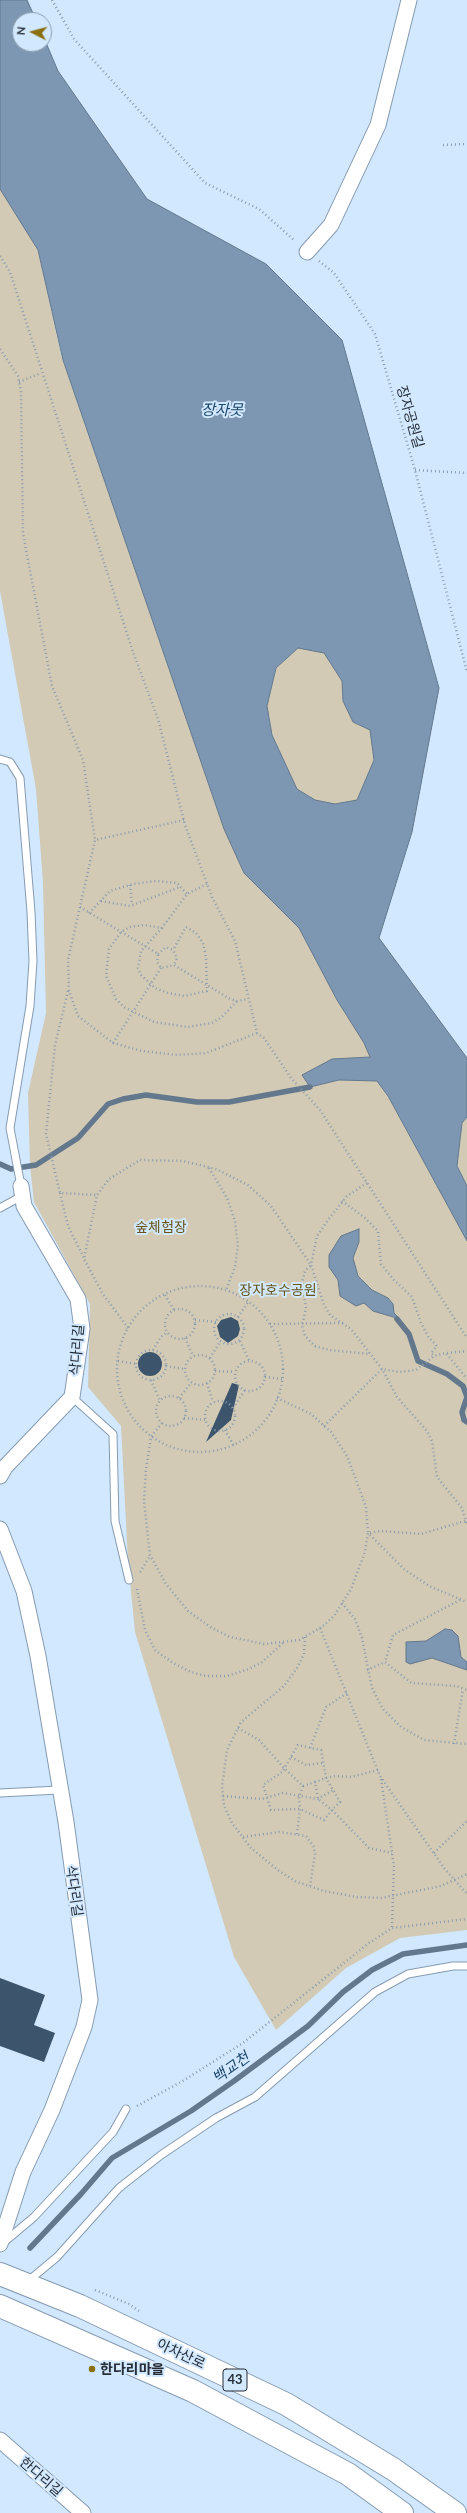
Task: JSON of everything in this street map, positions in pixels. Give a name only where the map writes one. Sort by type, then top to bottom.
[{"type":"main road","name":"아차산로","points":[[0,2274],[80,2306],[286,2404],[393,2469],[455,2513]]},
{"type":"main road","name":"아차산로","points":[[0,2306],[193,2391],[348,2474],[402,2513]]},
{"type":"street","points":[[307,252],[331,225],[378,125],[409,0]]},
{"type":"street","name":"삭다리길","points":[[22,1191],[24,1206],[78,1299],[82,1329],[72,1397]]},
{"type":"street","points":[[0,1476],[5,1467],[72,1397]]},
{"type":"street","name":"삭다리길","points":[[0,1529],[24,1591],[38,1656],[90,2000],[84,2027],[52,2110],[23,2172],[0,2245]]},
{"type":"street","name":"한다리길","points":[[0,2440],[83,2513]]},
{"type":"lane","points":[[0,759],[10,762],[20,778],[33,961],[30,1006],[10,1128],[22,1191],[0,1208]]},
{"type":"lane","points":[[72,1397],[113,1434],[115,1521],[129,1580]]},
{"type":"lane","points":[[0,1793],[59,1790]]},
{"type":"lane","points":[[25,2284],[57,2257],[119,2188],[161,2155],[216,2118],[255,2097],[375,1992],[408,1974],[467,1966]]},
{"type":"lane","points":[[0,2245],[34,2217],[113,2132],[126,2109]]},
{"type":"path","name":"장자공원길","points":[[52,0],[74,39],[205,183],[259,209],[307,252],[334,273],[375,334],[415,470],[467,672]]},
{"type":"path","points":[[443,145],[467,144]]},
{"type":"path","points":[[0,256],[10,272],[41,373],[158,719],[184,820],[207,884],[235,941],[248,999],[258,1033],[264,1038],[291,1078],[320,1110],[467,1338]]},
{"type":"path","points":[[0,349],[19,382],[22,412],[23,534],[52,686],[83,760],[95,840],[68,960],[68,991],[55,1045],[48,1094],[46,1134],[68,1226],[103,1294],[128,1328]]},
{"type":"path","points":[[19,382],[41,373]]},
{"type":"path","points":[[415,470],[467,473]]},
{"type":"path","points":[[95,840],[184,820]]},
{"type":"path","points":[[89,913],[110,891],[130,885],[156,881],[177,883],[187,894]]},
{"type":"path","points":[[173,950],[186,928],[196,933],[203,944],[206,957],[207,991],[184,996],[168,993],[150,984],[141,975],[138,968],[141,951],[162,928],[187,894],[207,884]]},
{"type":"path","points":[[130,885],[132,905]]},
{"type":"path","points":[[101,901],[132,905],[180,887]]},
{"type":"path","points":[[80,907],[158,954]]},
{"type":"path","points":[[162,928],[144,925],[130,927],[121,932],[109,949],[106,976],[116,999],[133,1012],[154,1022],[188,1027],[217,1020],[229,1011],[237,1001]]},
{"type":"path","points":[[161,968],[157,962],[158,954],[166,947],[173,950],[177,958],[174,965]]},
{"type":"path","points":[[113,1043],[161,968],[174,965],[206,985],[237,1001],[248,999]]},
{"type":"path","points":[[68,991],[78,1016],[113,1043],[142,1051],[177,1055],[206,1053],[258,1033]]},
{"type":"path","points":[[84,1258],[97,1195],[109,1179],[140,1160],[183,1162],[208,1167],[248,1185],[271,1206],[311,1265],[324,1305],[330,1314],[351,1329],[382,1369],[397,1397],[427,1432],[432,1441],[437,1477],[456,1500],[467,1525]]},
{"type":"path","points":[[208,1167],[227,1198],[235,1221],[238,1245],[235,1267],[226,1290]]},
{"type":"path","points":[[367,1183],[342,1201],[318,1236],[311,1265],[305,1271],[302,1283],[306,1308],[303,1323],[305,1336],[315,1346],[329,1350],[370,1354]]},
{"type":"path","points":[[60,1193],[97,1195]]},
{"type":"path","points":[[342,1201],[365,1218],[378,1231],[382,1264],[394,1280],[412,1297],[428,1338],[436,1346],[431,1353],[434,1356]]},
{"type":"path","points":[[204,1286],[226,1290],[248,1302],[270,1324],[282,1353],[282,1379],[274,1409],[256,1431],[234,1446],[204,1453],[176,1450],[151,1438],[132,1418],[120,1394],[116,1368],[121,1342],[134,1318],[153,1300],[177,1289],[204,1286]]},
{"type":"path","points":[[165,1295],[174,1310]]},
{"type":"path","points":[[238,1317],[248,1302]]},
{"type":"path","points":[[185,1309],[190,1312],[195,1320],[194,1330],[185,1338],[174,1338],[167,1332],[165,1320],[167,1315],[174,1310],[185,1309]]},
{"type":"path","points":[[224,1315],[238,1317],[244,1326],[243,1336],[232,1345],[220,1342],[214,1332],[216,1322],[224,1315]]},
{"type":"path","points":[[195,1320],[216,1322]]},
{"type":"path","points":[[270,1324],[343,1323]]},
{"type":"path","points":[[160,1401],[150,1380],[140,1376],[136,1364],[141,1353],[153,1350],[160,1338],[167,1332]]},
{"type":"path","points":[[185,1338],[193,1356]]},
{"type":"path","points":[[240,1340],[249,1360]]},
{"type":"path","points":[[210,1358],[220,1342]]},
{"type":"path","points":[[150,1380],[162,1375],[166,1366],[164,1357],[153,1350]]},
{"type":"path","points":[[382,1369],[399,1372],[416,1370],[434,1356],[467,1350]]},
{"type":"path","points":[[446,1353],[467,1379]]},
{"type":"path","points":[[200,1354],[210,1358],[215,1371],[207,1383],[198,1385],[191,1383],[186,1377],[184,1369],[187,1361],[193,1356],[200,1354]]},
{"type":"path","points":[[249,1360],[260,1364],[265,1377],[257,1389],[245,1390],[236,1383],[235,1372],[240,1364],[249,1360]]},
{"type":"path","points":[[118,1361],[136,1364]]},
{"type":"path","points":[[166,1366],[184,1369]]},
{"type":"path","points":[[324,1426],[382,1369]]},
{"type":"path","points":[[215,1371],[235,1372]]},
{"type":"path","points":[[265,1377],[282,1379]]},
{"type":"path","points":[[179,1398],[191,1383]]},
{"type":"path","points":[[207,1383],[213,1402]]},
{"type":"path","points":[[184,1418],[205,1420],[213,1430],[225,1430],[234,1422],[233,1408],[245,1390]]},
{"type":"path","points":[[171,1395],[179,1398],[186,1408],[184,1418],[174,1426],[162,1424],[155,1413],[160,1401],[171,1395]]},
{"type":"path","points":[[162,1424],[151,1438],[144,1501],[150,1555],[166,1584],[188,1611],[212,1628],[230,1637],[247,1642],[283,1643],[305,1637],[320,1628],[334,1616],[351,1589],[365,1552],[368,1533],[366,1507],[348,1456],[324,1426],[311,1414],[277,1398]]},
{"type":"path","points":[[205,1420],[207,1407],[213,1402],[225,1401],[233,1408]]},
{"type":"path","points":[[225,1430],[234,1446]]},
{"type":"path","points":[[368,1533],[381,1531],[420,1534],[465,1520]]},
{"type":"path","points":[[368,1533],[404,1569],[429,1586],[467,1602]]},
{"type":"path","points":[[139,1580],[139,1573],[150,1555]]},
{"type":"path","points":[[138,1586],[145,1630],[155,1650],[173,1663],[191,1672],[206,1676],[227,1676],[249,1669],[262,1662],[283,1643]]},
{"type":"path","points":[[368,1670],[385,1662],[393,1635],[461,1600]]},
{"type":"path","points":[[342,1603],[355,1619],[362,1638],[372,1688],[383,1709],[401,1727],[424,1740],[454,1744],[467,1744]]},
{"type":"path","points":[[320,1628],[380,1776],[392,1853],[392,1928]]},
{"type":"path","points":[[305,1637],[304,1654],[297,1668],[284,1686],[254,1709],[238,1728],[227,1750],[224,1762],[223,1796],[224,1806],[232,1823],[251,1848],[279,1871],[310,1886],[358,1897],[393,1896],[441,1886],[467,1874]]},
{"type":"path","points":[[385,1662],[410,1683],[456,1686],[467,1690]]},
{"type":"path","points":[[454,1744],[463,1689]]},
{"type":"path","points":[[310,1748],[326,1707],[347,1693]]},
{"type":"path","points":[[238,1728],[259,1740],[284,1768],[303,1786]]},
{"type":"path","points":[[298,1745],[310,1748],[322,1750],[326,1778],[340,1802],[324,1820],[300,1809],[272,1810],[263,1785],[284,1768],[298,1745]]},
{"type":"path","points":[[291,1757],[306,1765],[324,1763]]},
{"type":"path","points":[[303,1786],[326,1778],[351,1777],[378,1770]]},
{"type":"path","points":[[380,1776],[434,1853],[467,1894]]},
{"type":"path","points":[[315,1782],[318,1799]]},
{"type":"path","points":[[296,1834],[300,1809],[299,1797],[303,1786]]},
{"type":"path","points":[[318,1799],[333,1790]]},
{"type":"path","points":[[223,1796],[267,1797],[283,1793],[299,1797],[318,1799],[332,1810],[369,1848],[392,1853]]},
{"type":"path","points":[[434,1853],[467,1820]]},
{"type":"path","points":[[242,1837],[279,1832],[306,1836],[314,1847],[315,1854],[310,1886]]},
{"type":"path","points":[[126,2109],[140,2105],[243,2043],[369,1943],[392,1928],[467,1919]]},
{"type":"green space","name":"장자호수공원","points":[[0,189],[38,250],[61,355],[224,829],[244,873],[299,928],[337,1000],[364,1043],[370,1057],[332,1059],[303,1075],[310,1087],[339,1080],[377,1081],[388,1096],[467,1241],[467,1930],[400,1938],[346,1968],[276,2030],[234,1957],[135,1632],[128,1561],[121,1426],[88,1387],[90,1304],[34,1202],[30,1166],[28,1093],[46,1013],[43,883],[36,789],[0,591]]},
{"type":"green space","points":[[298,647],[324,653],[342,681],[343,701],[370,730],[374,760],[357,800],[335,804],[315,800],[297,789],[272,735],[267,706],[276,668]]},
{"type":"green space","points":[[467,1117],[467,1186],[457,1166],[462,1123]]},
{"type":"water","name":"장자못","points":[[0,0],[27,0],[32,12],[12,12],[12,52],[50,52],[58,71],[147,199],[266,264],[342,340],[439,688],[412,832],[379,938],[467,1058],[467,1117],[462,1123],[457,1166],[467,1186],[467,1241],[388,1096],[377,1081],[339,1080],[310,1087],[302,1075],[332,1059],[370,1057],[364,1043],[337,1000],[299,928],[244,873],[224,829],[63,360],[38,250],[0,189]],"holes":[[[298,648],[324,653],[342,681],[343,701],[353,722],[370,730],[374,760],[357,800],[335,804],[315,800],[297,789],[272,735],[267,706],[276,668]]]},
{"type":"water","points":[[359,1229],[359,1242],[353,1258],[358,1276],[372,1290],[388,1298],[393,1304],[394,1313],[400,1319],[373,1311],[364,1303],[356,1306],[340,1296],[338,1280],[329,1267],[329,1255],[341,1236]]},
{"type":"water","points":[[445,1629],[452,1630],[458,1636],[461,1657],[467,1662],[467,1670],[432,1658],[410,1664],[406,1662],[406,1642],[426,1641]]},
{"type":"building","points":[[231,1317],[238,1321],[240,1329],[238,1336],[228,1343],[220,1337],[217,1326],[221,1320]]},
{"type":"building","points":[[150,1352],[155,1353],[161,1359],[161,1369],[155,1375],[150,1376],[145,1375],[139,1369],[138,1364],[139,1359],[145,1353]]},
{"type":"building","points":[[232,1383],[239,1385],[231,1420],[206,1442]]},
{"type":"building","points":[[0,1978],[45,1995],[34,2025],[55,2033],[44,2062],[0,2046]]},
{"type":"waterway","points":[[0,1164],[11,1169],[36,1165],[78,1138],[108,1104],[123,1099],[146,1095],[197,1102],[229,1102],[310,1087]]},
{"type":"waterway","points":[[397,1319],[409,1334],[418,1361],[447,1374],[463,1386],[467,1397],[462,1412],[464,1420],[467,1422]]},
{"type":"waterway","name":"백교천","points":[[30,2248],[81,2194],[112,2158],[191,2111],[234,2081],[308,2026],[343,1992],[372,1970],[403,1954],[467,1945]]},
{"type":"place","name":"한다리마을","points":[[92,2369]]},
{"type":"park label","name":"숲체험장","points":[[161,1227]]}]
